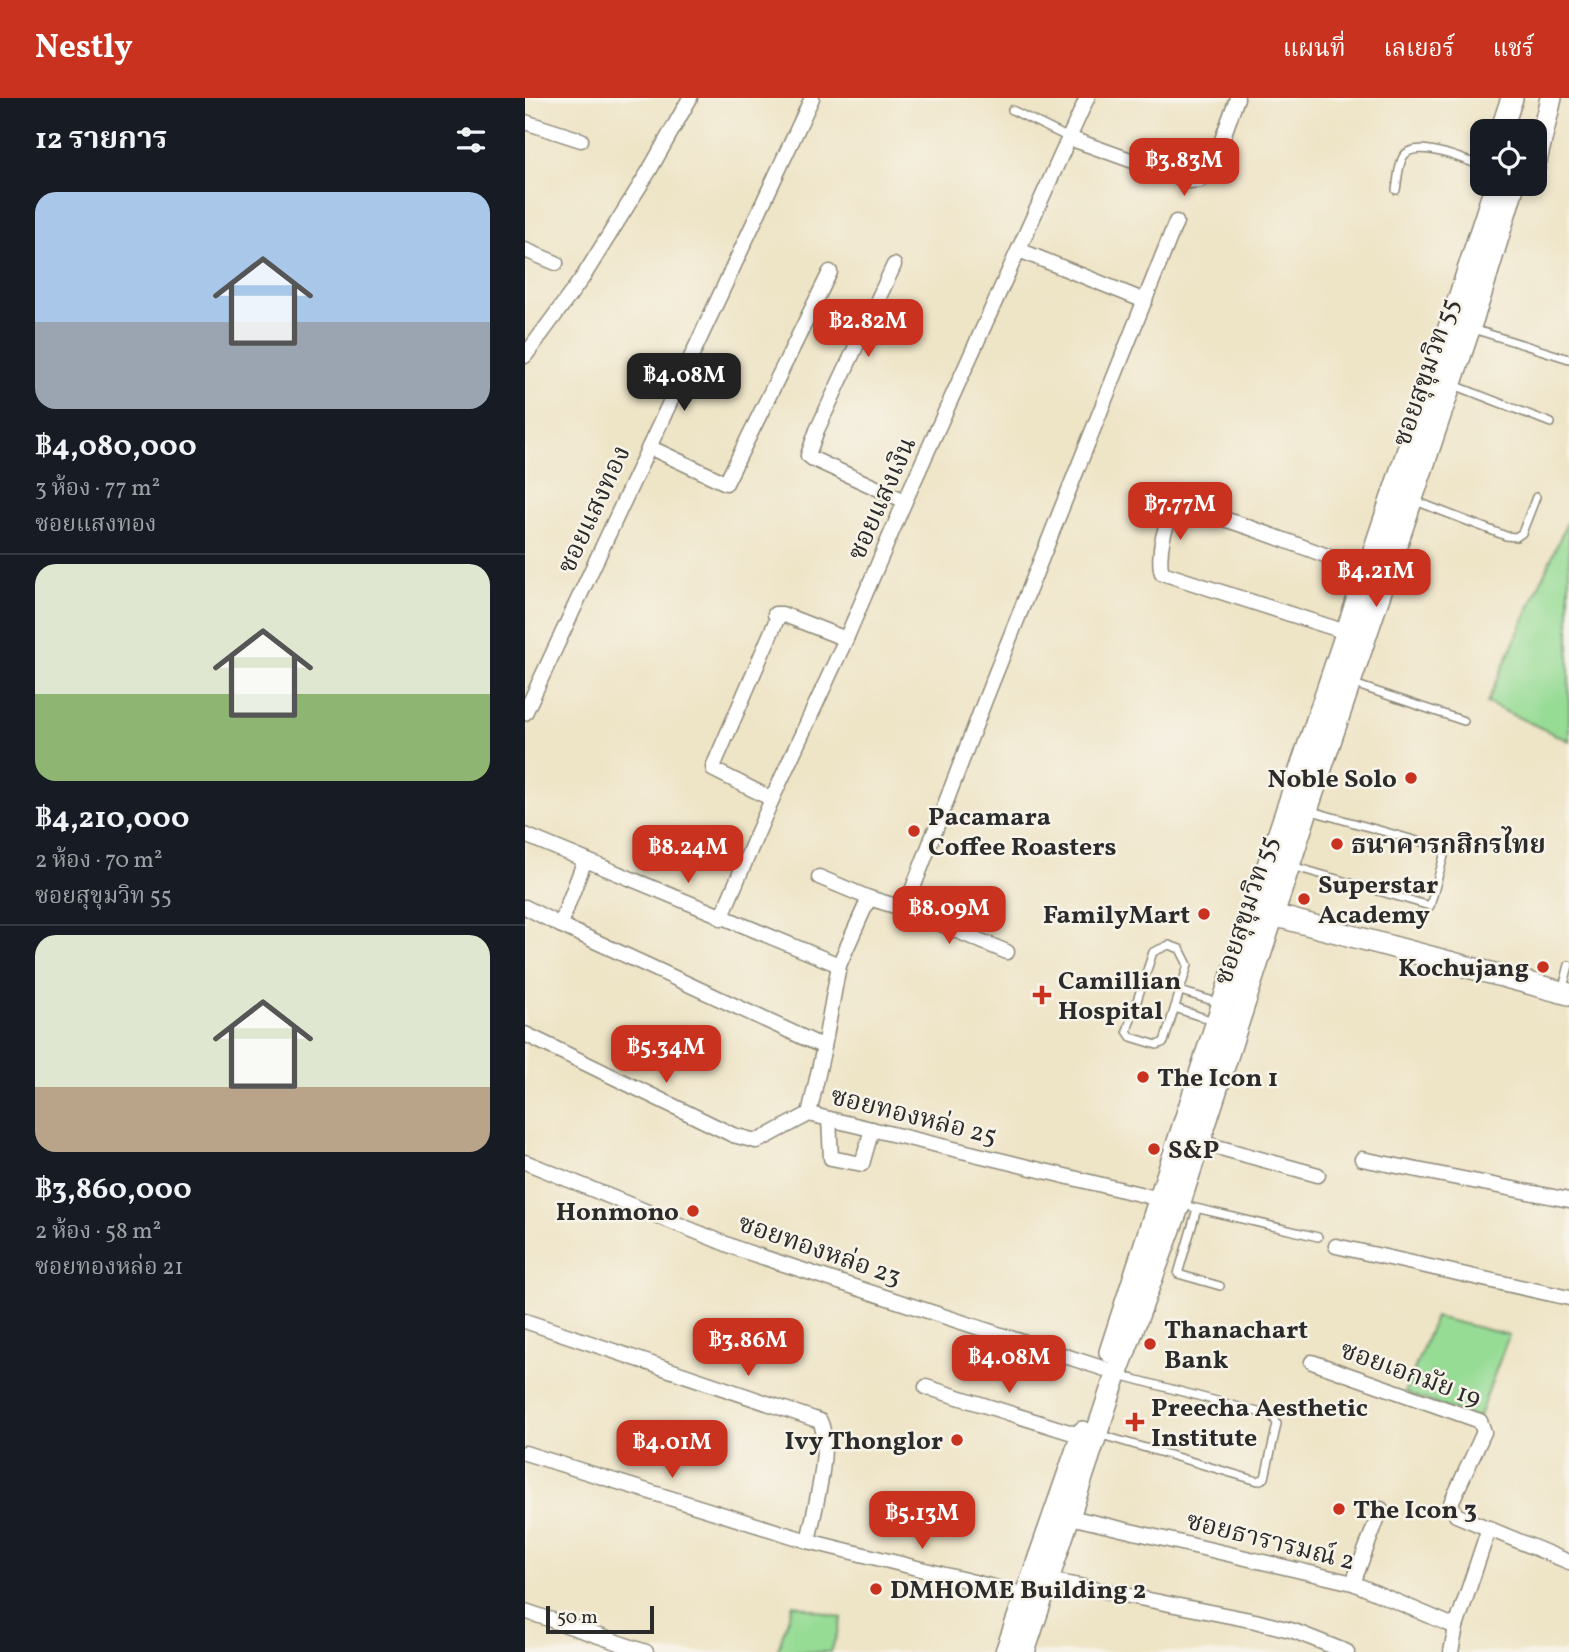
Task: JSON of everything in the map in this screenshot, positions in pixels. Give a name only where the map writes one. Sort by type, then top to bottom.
[{"type":"main road","points":[[1515,119],[1530,106]]},
{"type":"main road","points":[[1480,196],[1460,260],[1469,297],[1498,274],[1524,196]]},
{"type":"main road","name":"ซอยสุขุมวิท 55","points":[[1024,1652],[1039,1591],[1111,1372],[1179,1204],[1199,1142],[1229,1017],[1273,915],[1469,328],[1469,297],[1493,196]]},
{"type":"main road","name":"ซอยสุขุมวิท 55","points":[[1179,1204],[1229,1017],[1346,632],[1469,297],[1509,196]]},
{"type":"main road","points":[[1273,915],[1566,993]]},
{"type":"main road","name":"ซอยสุขุมวิท 55","points":[[1006,1652],[1039,1591]]},
{"type":"street","points":[[525,356],[583,277],[649,171],[690,98]]},
{"type":"street","name":"ซอยแสงทอง","points":[[525,713],[812,98]]},
{"type":"street","name":"ซอยแสงเงิน","points":[[721,918],[1087,98]]},
{"type":"street","points":[[1069,138],[1189,181],[1200,180],[1210,173],[1237,98]]},
{"type":"street","points":[[525,122],[581,140]]},
{"type":"street","points":[[905,909],[985,700],[1176,222]]},
{"type":"street","points":[[525,250],[556,263]]},
{"type":"street","points":[[1019,250],[1145,302]]},
{"type":"street","points":[[894,265],[808,455],[905,501]]},
{"type":"street","points":[[649,447],[726,483],[830,272]]},
{"type":"street","points":[[1346,632],[1162,573],[1159,564],[1164,533],[1176,513],[1183,509],[1257,531],[1367,570]]},
{"type":"street","points":[[772,799],[714,770],[713,767],[777,619],[775,614],[782,614],[846,639]]},
{"type":"street","points":[[525,835],[839,965]]},
{"type":"street","points":[[560,925],[585,860]]},
{"type":"street","points":[[819,877],[869,898],[905,909],[1007,952]]},
{"type":"street","name":"ซอยทองหล่อ 25","points":[[869,898],[839,965],[809,1114],[1179,1204]]},
{"type":"street","points":[[525,906],[560,925],[824,1046]]},
{"type":"street","points":[[525,1034],[709,1125],[741,1138],[756,1141],[762,1139],[809,1114]]},
{"type":"street","points":[[829,1119],[831,1158],[862,1164],[872,1129]]},
{"type":"street","points":[[1199,1142],[1318,1175]]},
{"type":"street","points":[[1362,1159],[1569,1200]]},
{"type":"street","name":"ซอยทองหล่อ 23","points":[[525,1162],[741,1250],[1111,1372]]},
{"type":"street","points":[[1336,1246],[1569,1298]]},
{"type":"street","points":[[525,1321],[820,1421],[823,1430],[823,1463],[809,1541]]},
{"type":"street","name":"ซอยเอกมัย 19","points":[[1312,1363],[1480,1421],[1484,1433],[1451,1503],[1455,1515],[1569,1562]]},
{"type":"street","points":[[926,1387],[1090,1435]]},
{"type":"street","points":[[525,1453],[809,1541],[1039,1591],[1255,1621],[1294,1631],[1347,1652]]},
{"type":"street","points":[[1353,1583],[1381,1509]]},
{"type":"street","name":"ซอยธารารมณ์ 2","points":[[1063,1515],[1353,1583],[1455,1627]]},
{"type":"street","points":[[1451,1652],[1455,1627],[1489,1528]]},
{"type":"street","points":[[525,1611],[646,1652]]},
{"type":"lane","points":[[1012,110],[1069,138]]},
{"type":"lane","points":[[1396,190],[1401,159],[1406,152],[1428,149],[1470,162]]},
{"type":"lane","points":[[1469,328],[1569,359]]},
{"type":"lane","points":[[1450,384],[1551,423]]},
{"type":"lane","points":[[1411,499],[1506,536],[1516,537],[1522,533],[1536,497]]},
{"type":"lane","points":[[1350,683],[1464,721]]},
{"type":"lane","points":[[1289,865],[1430,906],[1446,849],[1307,810]]},
{"type":"lane","points":[[1175,946],[1187,959],[1188,965],[1175,1008],[1164,1042],[1157,1045],[1128,1034],[1153,952],[1175,946]]},
{"type":"lane","points":[[1566,993],[1569,965]]},
{"type":"lane","points":[[1180,991],[1229,1017]]},
{"type":"lane","points":[[1175,1008],[1229,1017]]},
{"type":"lane","points":[[1220,1286],[1178,1274],[1179,1204],[1318,1237]]},
{"type":"lane","points":[[1090,1435],[1258,1481],[1265,1478],[1277,1424],[1273,1416],[1111,1372]]},
{"type":"green space","points":[[1569,518],[1569,741],[1487,703]]},
{"type":"green space","points":[[1435,1317],[1509,1335],[1478,1419],[1405,1393]]},
{"type":"green space","points":[[793,1604],[842,1618],[831,1652],[777,1652]]},
{"type":"place","name":"Noble Solo","points":[[1411,778]]},
{"type":"place","name":"Pacamara Coffee Roasters","points":[[914,831]]},
{"type":"place","name":"ธนาคารกสิกรไทย","points":[[1337,844]]},
{"type":"place","name":"Superstar Academy","points":[[1304,899]]},
{"type":"place","name":"FamilyMart","points":[[1204,914]]},
{"type":"place","name":"Kochujang","points":[[1543,967]]},
{"type":"place","name":"Camillian Hospital","points":[[1042,995]]},
{"type":"place","name":"The Icon 1","points":[[1143,1077]]},
{"type":"place","name":"S&P","points":[[1154,1149]]},
{"type":"place","name":"Honmono","points":[[693,1211]]},
{"type":"place","name":"Thanachart Bank","points":[[1150,1344]]},
{"type":"place","name":"Preecha Aesthetic Institute","points":[[1135,1422]]},
{"type":"place","name":"Ivy Thonglor","points":[[957,1440]]},
{"type":"place","name":"The Icon 3","points":[[1339,1509]]},
{"type":"place","name":"DMHOME Building 2","points":[[876,1589]]}]
